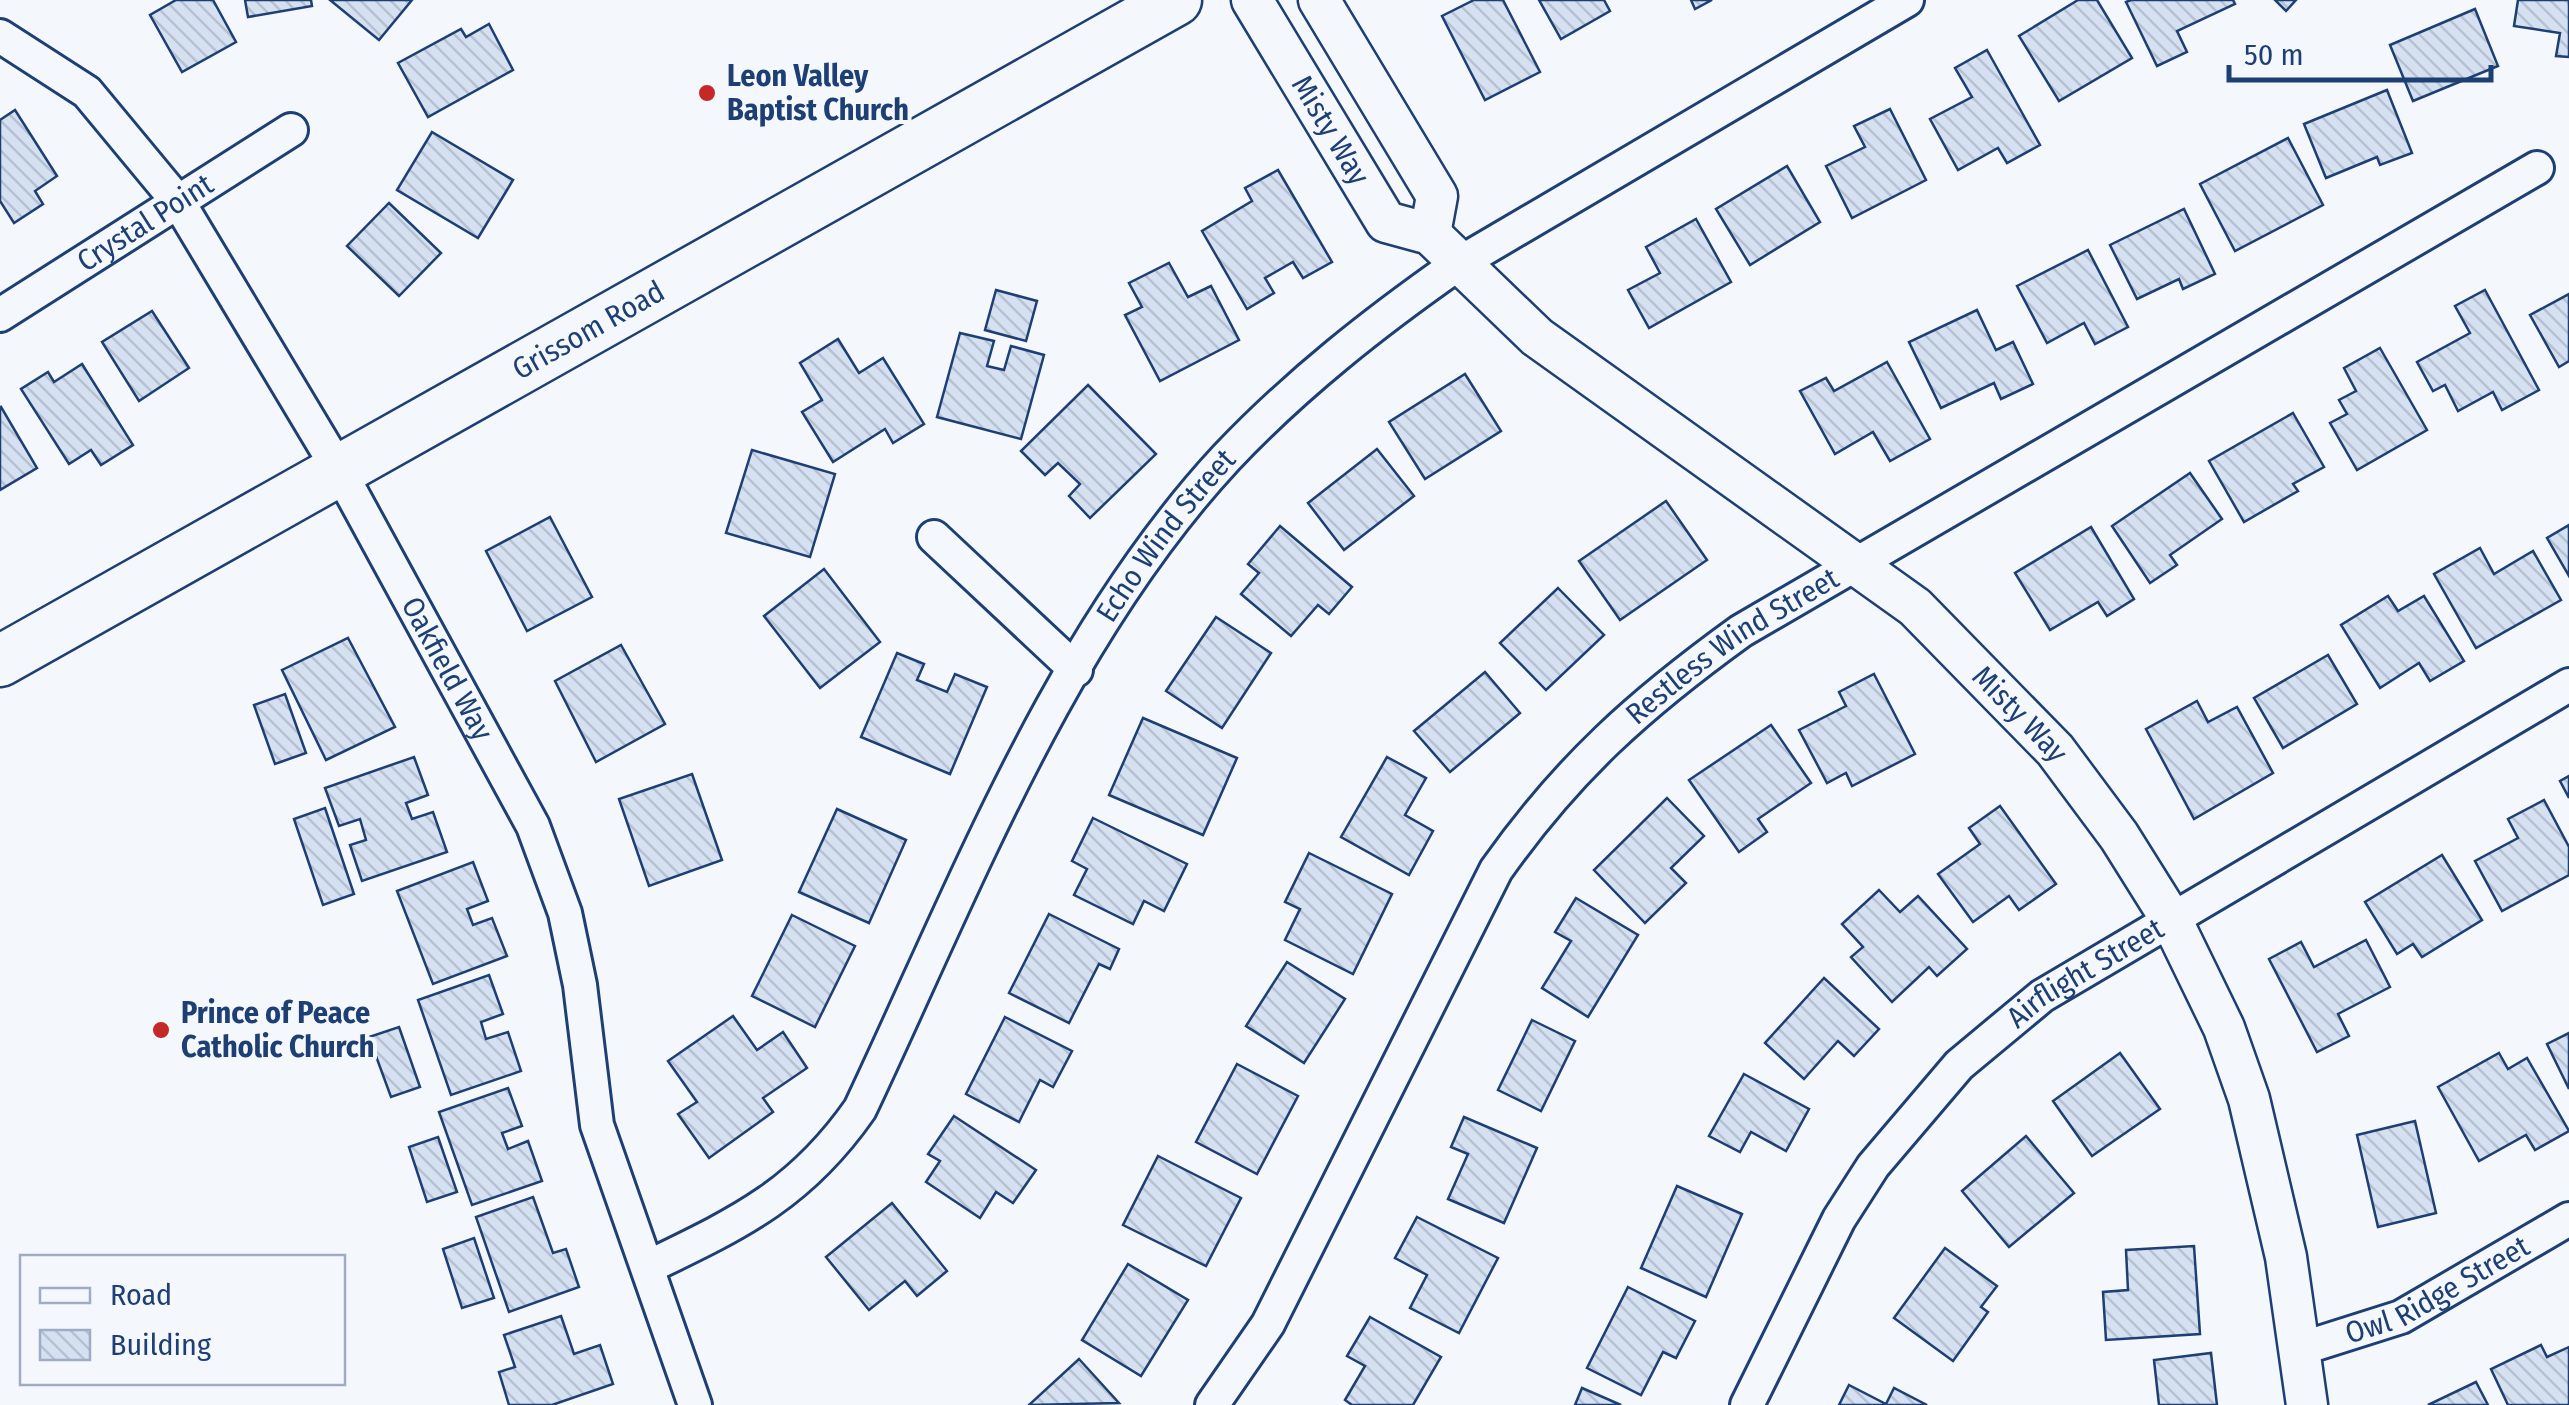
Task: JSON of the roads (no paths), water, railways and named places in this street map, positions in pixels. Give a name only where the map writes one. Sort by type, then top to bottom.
[{"type":"main road","name":"Grissom Road","points":[[0,661],[1176,0]]},
{"type":"street","name":"Misty Way","points":[[1252,0],[1386,222],[1430,234],[1536,337],[1915,607],[2055,750],[2118,836],[2171,919],[2224,1028],[2250,1099],[2286,1257],[2306,1405]]},
{"type":"street","name":"Misty Way","points":[[1319,0],[1437,196],[1430,234]]},
{"type":"street","name":"Echo Wind Street","points":[[648,1268],[764,1206],[829,1152],[860,1109],[1038,734],[1155,546],[1225,460],[1299,386],[1389,312],[1458,264],[1907,0]]},
{"type":"street","name":"Oakfield Way","points":[[0,36],[86,92],[178,203],[339,470],[533,826],[551,868],[580,985],[598,1125],[696,1405]]},
{"type":"street","name":"Crystal Point","points":[[0,315],[291,130]]},
{"type":"street","name":"Restless Wind Street","points":[[1212,1405],[1268,1324],[1496,870],[1536,814],[1582,761],[1663,688],[1742,632],[2538,168]]},
{"type":"street","points":[[934,537],[1076,670]]},
{"type":"street","name":"Airflight Street","points":[[1747,1405],[1840,1218],[1912,1116],[1959,1065],[2011,1020],[2171,919],[2569,686]]},
{"type":"street","name":"Owl Ridge Street","points":[[2300,1349],[2401,1317],[2569,1219]]},
{"type":"place","name":"Leon Valley Baptist Church","points":[[707,93]]},
{"type":"place","name":"Prince of Peace Catholic Church","points":[[161,1030]]}]
